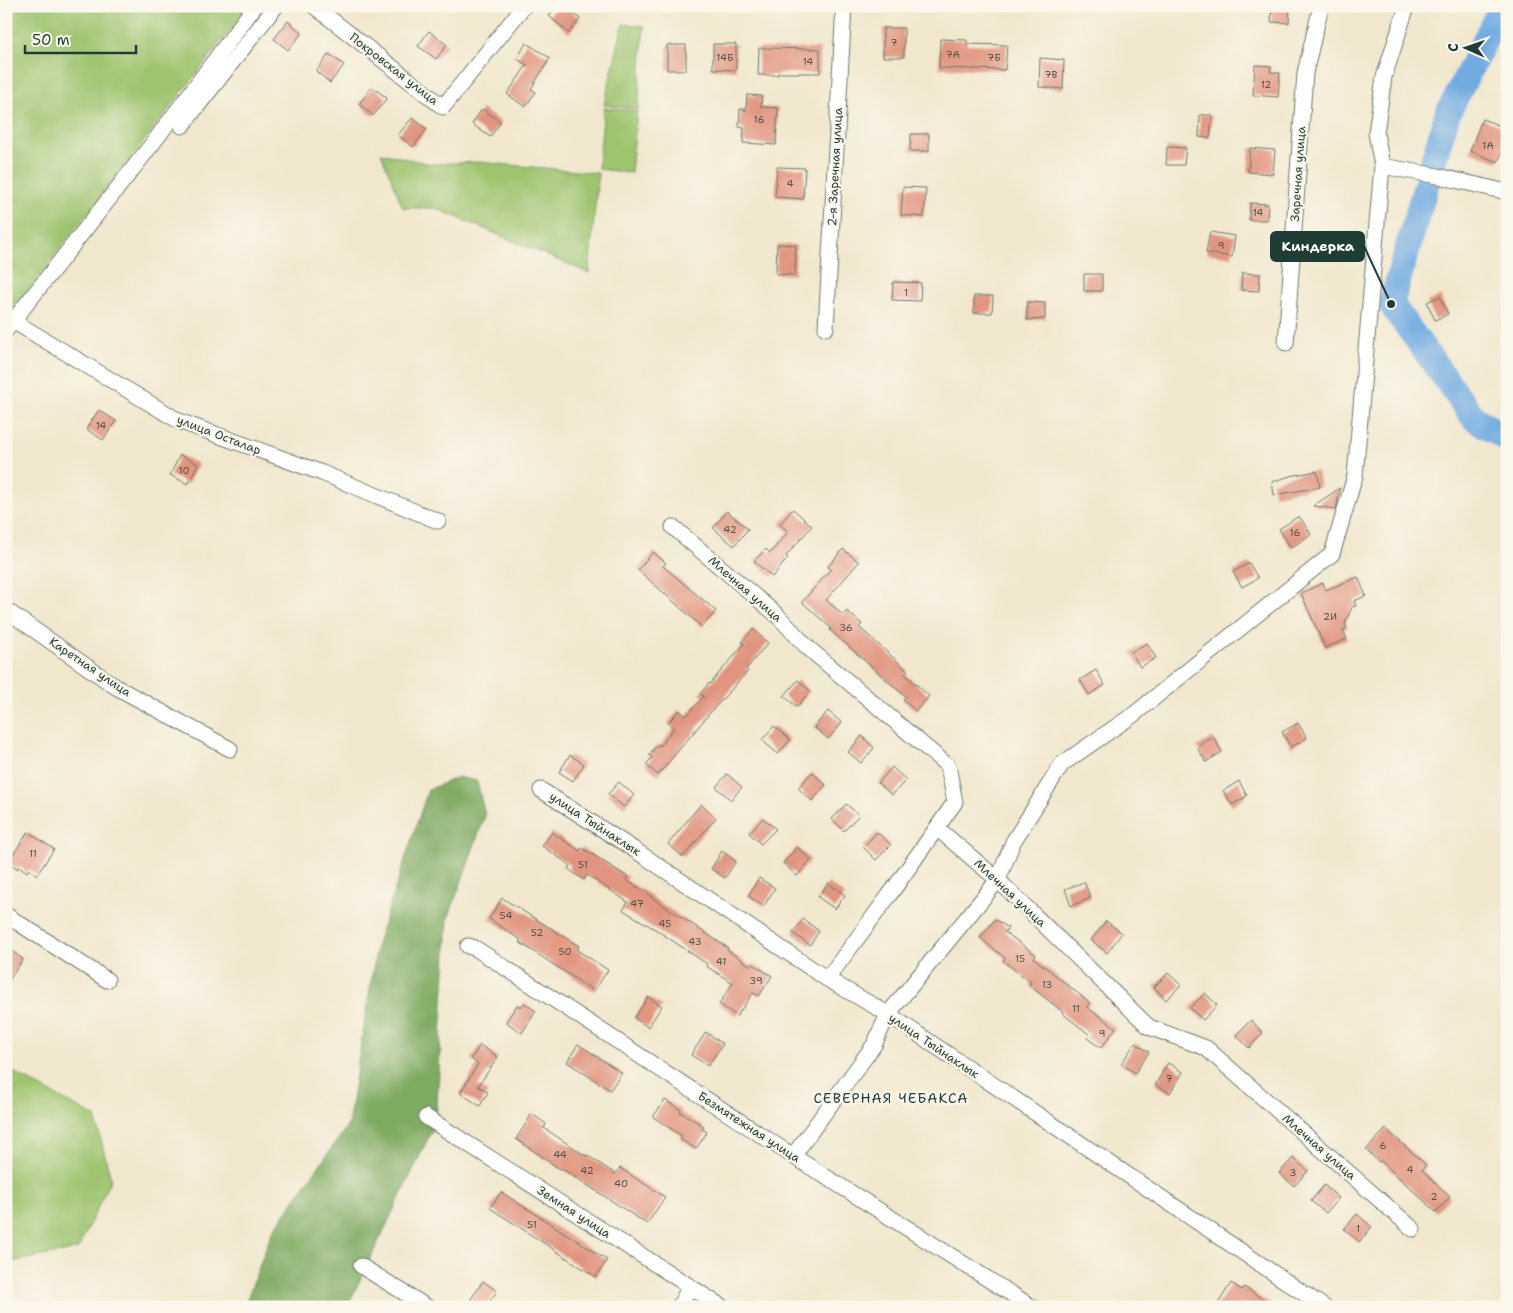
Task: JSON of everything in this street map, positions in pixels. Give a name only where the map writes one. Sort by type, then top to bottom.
[{"type":"street","points":[[10,326],[153,143],[255,6]]},
{"type":"street","points":[[182,126],[276,6]]},
{"type":"street","name":"Покровская улица","points":[[314,6],[443,107],[524,6]]},
{"type":"street","name":"2-я Заречная улица","points":[[826,328],[844,6]]},
{"type":"street","name":"Заречная улица","points":[[1286,343],[1305,73],[1321,6]]},
{"type":"street","points":[[793,1156],[874,1045],[888,1014],[998,880],[1013,842],[1062,764],[1133,715],[1332,554],[1355,476],[1382,166],[1376,133],[1384,78],[1407,6]]},
{"type":"street","points":[[1382,166],[1416,171],[1507,192]]},
{"type":"street","name":"улица Осталар","points":[[10,326],[179,421],[322,473],[438,521]]},
{"type":"street","name":"Млечная улица","points":[[673,527],[776,615],[807,647],[948,766],[955,802],[938,829],[998,880],[1149,1027],[1206,1048],[1414,1229]]},
{"type":"street","name":"Каретная улица","points":[[6,610],[116,687],[230,748]]},
{"type":"street","name":"улица Тыйнаклык","points":[[541,790],[635,850],[827,979],[888,1014],[1324,1307]]},
{"type":"street","points":[[827,979],[938,829]]},
{"type":"street","points":[[6,914],[107,980]]},
{"type":"street","name":"Безмятежная улица","points":[[468,946],[475,948],[793,1156],[1032,1307]]},
{"type":"street","name":"Земная улица","points":[[426,1117],[722,1307]]},
{"type":"street","points":[[361,1266],[427,1307]]},
{"type":"street","points":[[679,1307],[690,1286]]},
{"type":"green space","points":[[6,6],[249,6],[6,318]]},
{"type":"green space","points":[[623,24],[644,26],[638,109],[604,105]]},
{"type":"green space","points":[[604,108],[637,111],[631,173],[598,169]]},
{"type":"green space","points":[[381,153],[430,164],[478,162],[598,173],[589,273],[435,208],[403,208]]},
{"type":"green space","points":[[458,777],[477,781],[485,816],[448,919],[436,1122],[347,1307],[244,1307],[272,1232],[348,1125],[377,944],[428,790]]},
{"type":"green space","points":[[6,1068],[95,1117],[111,1179],[78,1249],[6,1263]]},
{"type":"building","points":[[557,6],[565,6],[580,19],[569,33],[549,16]]},
{"type":"building","points":[[1272,6],[1290,6],[1289,23],[1271,22]]},
{"type":"building","points":[[288,21],[302,33],[288,50],[274,39]]},
{"type":"building","points":[[883,28],[904,28],[904,57],[883,57]]},
{"type":"building","points":[[429,31],[447,45],[436,59],[418,46]]},
{"type":"building","points":[[940,39],[967,40],[967,44],[1007,45],[1005,70],[939,68]]},
{"type":"building","points":[[526,43],[550,58],[531,89],[536,92],[525,107],[507,94],[527,65],[517,59]]},
{"type":"building","points":[[713,44],[736,44],[736,70],[713,69]]},
{"type":"building","points":[[667,45],[686,45],[686,70],[667,70]]},
{"type":"building","points":[[759,48],[820,49],[820,73],[758,75]]},
{"type":"building","points":[[329,54],[344,65],[330,83],[316,71]]},
{"type":"building","points":[[1040,58],[1064,60],[1063,89],[1039,87]]},
{"type":"building","points":[[1255,65],[1271,66],[1270,72],[1280,73],[1278,97],[1253,95]]},
{"type":"building","points":[[372,87],[387,98],[373,116],[359,104]]},
{"type":"building","points":[[747,95],[762,96],[761,107],[778,108],[776,145],[743,143],[744,128],[739,127],[740,109],[746,110]]},
{"type":"building","points":[[482,109],[501,122],[490,137],[472,124]]},
{"type":"building","points":[[1200,115],[1212,115],[1210,138],[1199,137]]},
{"type":"building","points":[[412,118],[427,129],[413,147],[398,135]]},
{"type":"building","points":[[1482,119],[1507,128],[1507,139],[1498,162],[1470,151]]},
{"type":"building","points":[[911,134],[929,134],[929,151],[910,151]]},
{"type":"building","points":[[1167,147],[1186,148],[1184,165],[1166,165]]},
{"type":"building","points":[[1250,148],[1275,150],[1273,174],[1248,172]]},
{"type":"building","points":[[777,167],[805,168],[803,199],[775,197]]},
{"type":"building","points":[[903,187],[926,188],[924,217],[901,215]]},
{"type":"building","points":[[1250,203],[1268,204],[1267,220],[1249,220]]},
{"type":"building","points":[[1210,232],[1235,236],[1232,257],[1206,253]]},
{"type":"building","points":[[777,244],[796,245],[795,275],[776,274]]},
{"type":"building","points":[[1242,273],[1260,274],[1259,291],[1241,290]]},
{"type":"building","points":[[1084,274],[1102,274],[1102,291],[1084,291]]},
{"type":"building","points":[[893,282],[921,283],[920,301],[892,300]]},
{"type":"building","points":[[974,296],[993,296],[992,313],[974,313]]},
{"type":"building","points":[[1440,296],[1448,314],[1435,320],[1427,302]]},
{"type":"building","points":[[1027,302],[1045,303],[1045,319],[1027,320]]},
{"type":"building","points":[[99,410],[116,421],[103,440],[86,429]]},
{"type":"building","points":[[180,455],[198,464],[188,484],[170,475]]},
{"type":"building","points":[[1317,471],[1320,487],[1274,495],[1272,482],[1290,476]]},
{"type":"building","points":[[1340,488],[1336,509],[1313,506]]},
{"type":"building","points":[[793,509],[812,526],[786,556],[788,558],[772,577],[754,561],[766,549],[770,553],[788,532],[780,524]]},
{"type":"building","points":[[727,511],[748,529],[734,546],[713,528]]},
{"type":"building","points":[[1299,516],[1311,534],[1291,548],[1279,529]]},
{"type":"building","points":[[843,549],[859,562],[826,600],[843,615],[847,611],[862,624],[859,627],[908,671],[905,674],[929,696],[916,711],[903,700],[906,697],[830,630],[831,628],[802,602],[831,569],[828,567]]},
{"type":"building","points":[[653,552],[666,563],[663,566],[716,611],[702,627],[638,570]]},
{"type":"building","points":[[1249,563],[1258,578],[1242,587],[1233,572]]},
{"type":"building","points":[[1358,577],[1366,596],[1354,601],[1356,606],[1352,607],[1345,624],[1347,628],[1343,630],[1347,639],[1325,648],[1301,593],[1323,583],[1326,590]]},
{"type":"building","points":[[753,629],[768,643],[746,669],[748,671],[658,775],[646,765],[652,757],[649,755],[658,744],[660,746],[674,728],[668,723],[679,710],[686,716],[704,696],[700,694],[744,644],[742,642]]},
{"type":"building","points":[[1147,643],[1156,658],[1140,667],[1131,652]]},
{"type":"building","points":[[1096,670],[1105,685],[1089,695],[1080,680]]},
{"type":"building","points":[[798,680],[810,691],[797,707],[784,696]]},
{"type":"building","points":[[828,711],[842,723],[828,739],[814,727]]},
{"type":"building","points":[[1298,723],[1307,738],[1291,747],[1282,732]]},
{"type":"building","points":[[774,726],[790,740],[778,754],[762,740]]},
{"type":"building","points":[[862,736],[874,748],[861,763],[848,752]]},
{"type":"building","points":[[1213,737],[1222,752],[1206,762],[1197,747]]},
{"type":"building","points":[[570,755],[584,764],[573,781],[559,772]]},
{"type":"building","points":[[892,767],[906,780],[892,795],[878,783]]},
{"type":"building","points":[[812,772],[826,785],[812,801],[798,788]]},
{"type":"building","points":[[727,774],[742,787],[731,800],[716,787]]},
{"type":"building","points":[[1239,781],[1247,796],[1232,805],[1223,791]]},
{"type":"building","points":[[619,782],[634,795],[624,807],[608,794]]},
{"type":"building","points":[[701,804],[716,818],[683,857],[668,844]]},
{"type":"building","points":[[846,804],[859,815],[844,831],[832,819]]},
{"type":"building","points":[[763,818],[776,829],[761,844],[749,833]]},
{"type":"building","points":[[28,832],[54,849],[37,875],[29,869],[27,872],[19,866],[18,869],[8,862]]},
{"type":"building","points":[[552,832],[580,851],[582,848],[628,877],[626,880],[728,948],[727,950],[751,966],[753,964],[772,976],[759,996],[753,993],[737,1016],[719,1004],[733,983],[655,929],[623,910],[628,902],[587,875],[584,880],[568,869],[570,865],[542,846]]},
{"type":"building","points":[[877,832],[891,845],[876,860],[863,847]]},
{"type":"building","points":[[797,847],[811,860],[797,876],[783,863]]},
{"type":"building","points":[[722,851],[736,861],[725,878],[711,869]]},
{"type":"building","points":[[759,878],[775,888],[764,906],[748,896]]},
{"type":"building","points":[[1084,882],[1091,898],[1071,906],[1065,889]]},
{"type":"building","points":[[828,883],[845,895],[835,909],[818,897]]},
{"type":"building","points":[[502,898],[579,946],[577,950],[608,970],[594,991],[519,942],[521,940],[489,919]]},
{"type":"building","points":[[803,919],[819,931],[810,945],[793,933]]},
{"type":"building","points":[[995,919],[1008,928],[1005,932],[1036,955],[1034,958],[1090,1003],[1087,1007],[1116,1028],[1101,1048],[1087,1038],[1090,1035],[1029,985],[1031,982],[1003,961],[1005,958],[980,938]]},
{"type":"building","points":[[1106,921],[1122,933],[1107,953],[1091,940]]},
{"type":"building","points":[[6,947],[23,959],[6,985]]},
{"type":"building","points":[[1168,973],[1181,985],[1166,1000],[1154,987]]},
{"type":"building","points":[[1205,993],[1217,1005],[1203,1020],[1190,1008]]},
{"type":"building","points":[[648,997],[662,1006],[648,1027],[634,1018]]},
{"type":"building","points":[[524,1003],[536,1011],[522,1033],[506,1022],[517,1005],[521,1007]]},
{"type":"building","points":[[1251,1020],[1263,1033],[1249,1048],[1236,1035]]},
{"type":"building","points":[[706,1032],[723,1044],[708,1066],[691,1055]]},
{"type":"building","points":[[1135,1043],[1149,1052],[1135,1073],[1121,1064]]},
{"type":"building","points":[[578,1044],[622,1073],[610,1090],[567,1062]]},
{"type":"building","points":[[480,1045],[498,1057],[478,1086],[488,1092],[480,1106],[460,1093],[478,1064],[471,1059]]},
{"type":"building","points":[[1168,1063],[1183,1072],[1170,1093],[1155,1085]]},
{"type":"building","points":[[665,1100],[681,1110],[680,1112],[704,1126],[702,1129],[707,1132],[696,1149],[680,1139],[682,1136],[653,1117]]},
{"type":"building","points":[[532,1114],[546,1124],[544,1128],[586,1156],[615,1174],[620,1168],[665,1197],[647,1224],[516,1139]]},
{"type":"building","points":[[1386,1129],[1426,1165],[1422,1170],[1450,1197],[1436,1212],[1381,1161],[1379,1162],[1366,1150]]},
{"type":"building","points":[[1293,1158],[1308,1171],[1294,1186],[1279,1173]]},
{"type":"building","points":[[1324,1185],[1339,1198],[1326,1213],[1311,1201]]},
{"type":"building","points":[[501,1192],[607,1260],[596,1277],[490,1208]]},
{"type":"building","points":[[1357,1214],[1372,1227],[1359,1242],[1344,1229]]},
{"type":"building","points":[[483,1281],[497,1291],[486,1307],[476,1307],[469,1302]]},
{"type":"building","points":[[1231,1283],[1242,1290],[1244,1287],[1275,1307],[1216,1307]]},
{"type":"waterway","points":[[1502,6],[1447,115],[1391,304],[1474,418],[1507,439]]},
{"type":"place","name":"Киндерка","points":[[1391,304]]},
{"type":"district","name":"СЕВЕРНАЯ ЧЕБАКСА","points":[[891,1098]]}]
